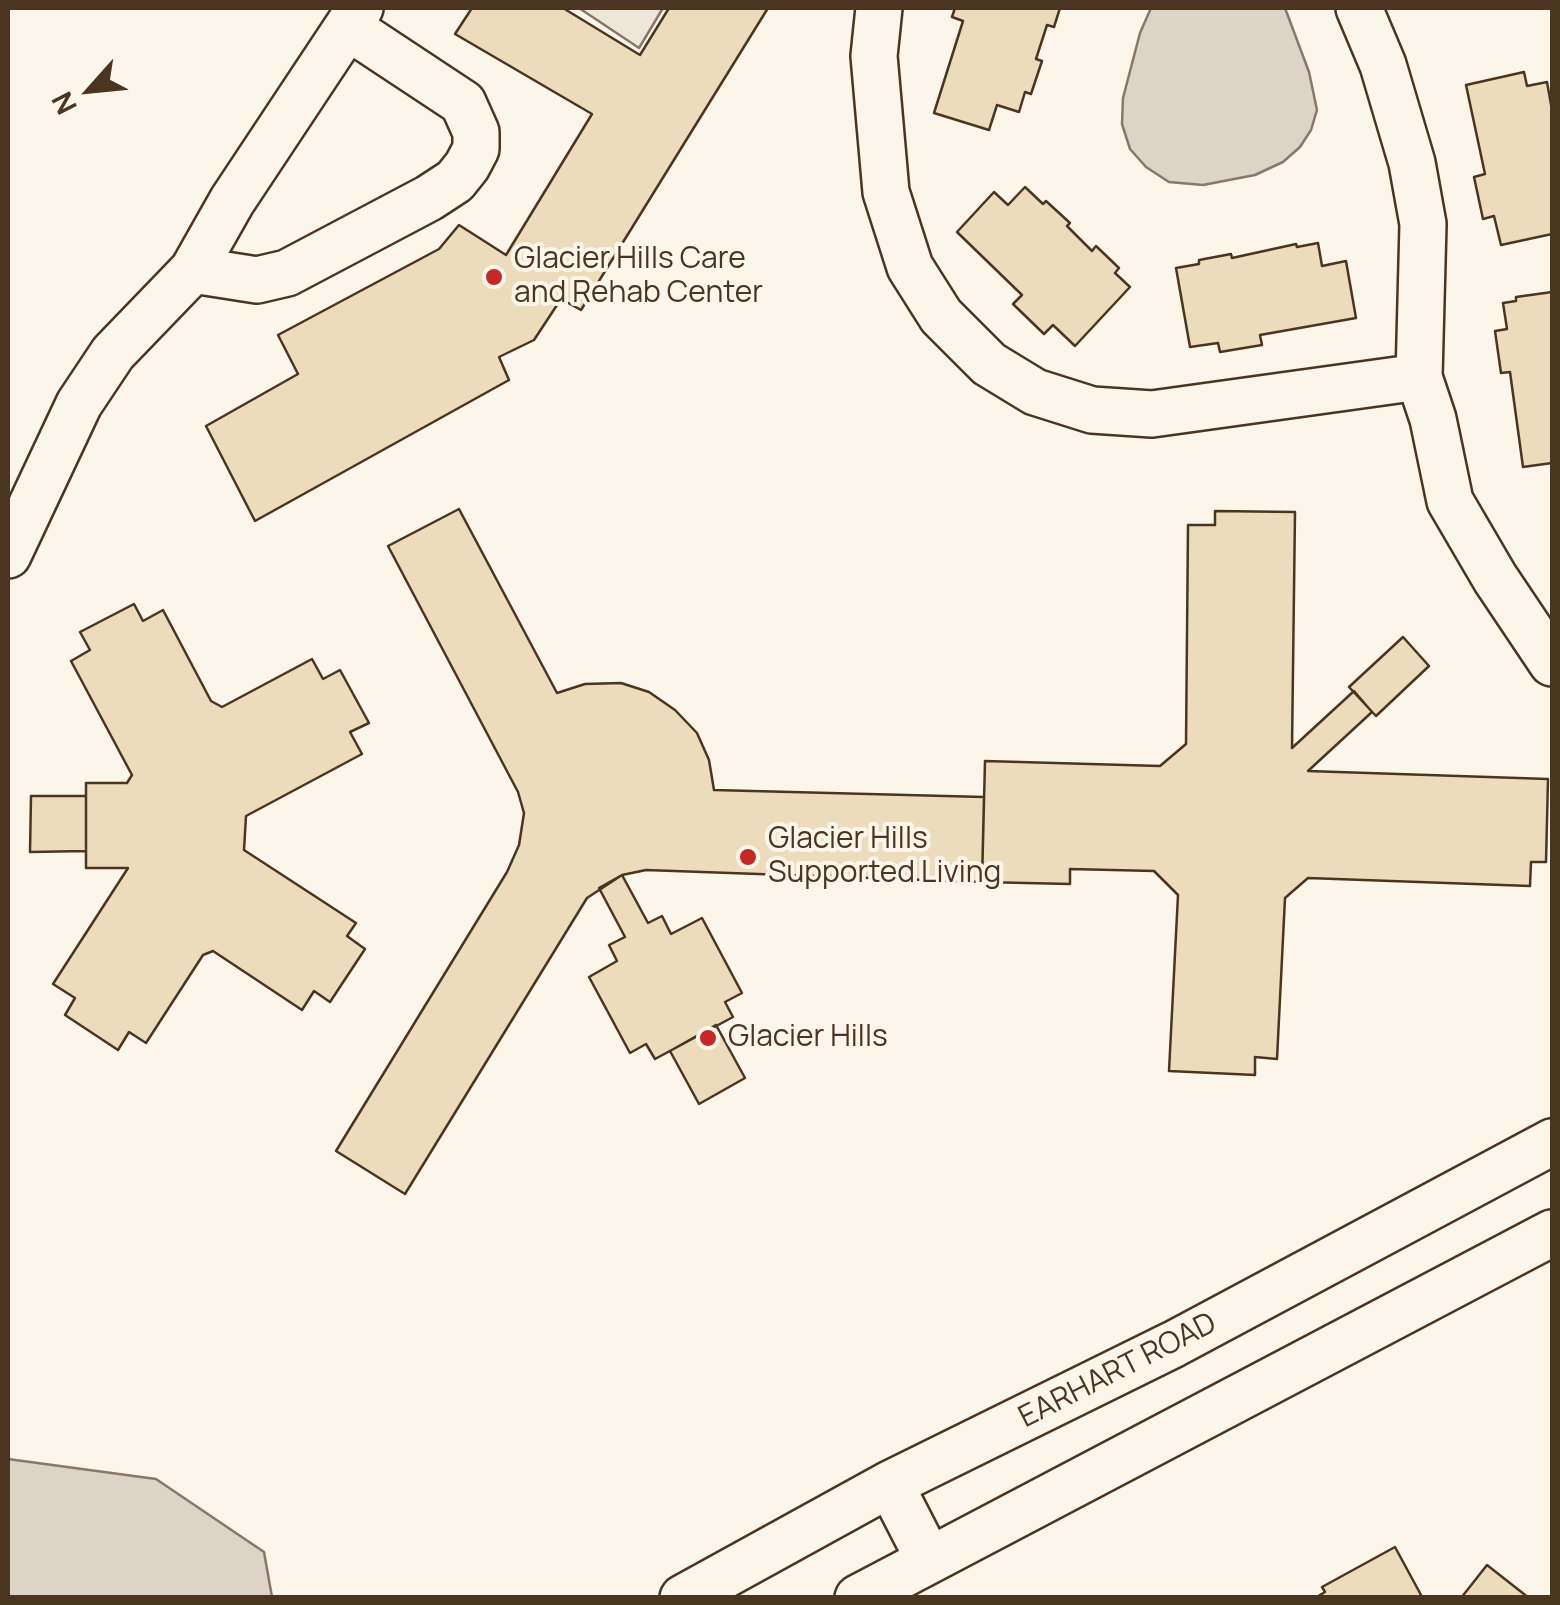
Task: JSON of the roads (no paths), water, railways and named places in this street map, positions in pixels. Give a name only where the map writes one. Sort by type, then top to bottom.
[{"type":"street","points":[[879,8],[874,56],[886,192],[910,268],[941,316],[989,364],[1035,392],[1092,410],[1152,414],[1419,376]]},
{"type":"street","points":[[1359,8],[1383,66],[1412,163],[1422,224],[1419,376],[1433,419],[1450,500],[1494,578],[1552,663]]},
{"type":"street","points":[[8,555],[88,391],[113,352],[193,270],[232,201],[354,17],[462,103],[476,132],[476,149],[455,181],[429,198],[286,273],[257,280],[193,270]]},
{"type":"street","name":"EARHART ROAD","points":[[683,1598],[890,1484],[1174,1344],[1552,1142]]},
{"type":"street","points":[[858,1598],[1552,1233]]},
{"type":"street","points":[[890,1484],[929,1560]]},
{"type":"place","name":"Glacier Hills Care and Rehab Center","points":[[494,277]]},
{"type":"place","name":"Glacier Hills Supported Living","points":[[748,857]]},
{"type":"place","name":"Glacier Hills","points":[[708,1038]]}]
